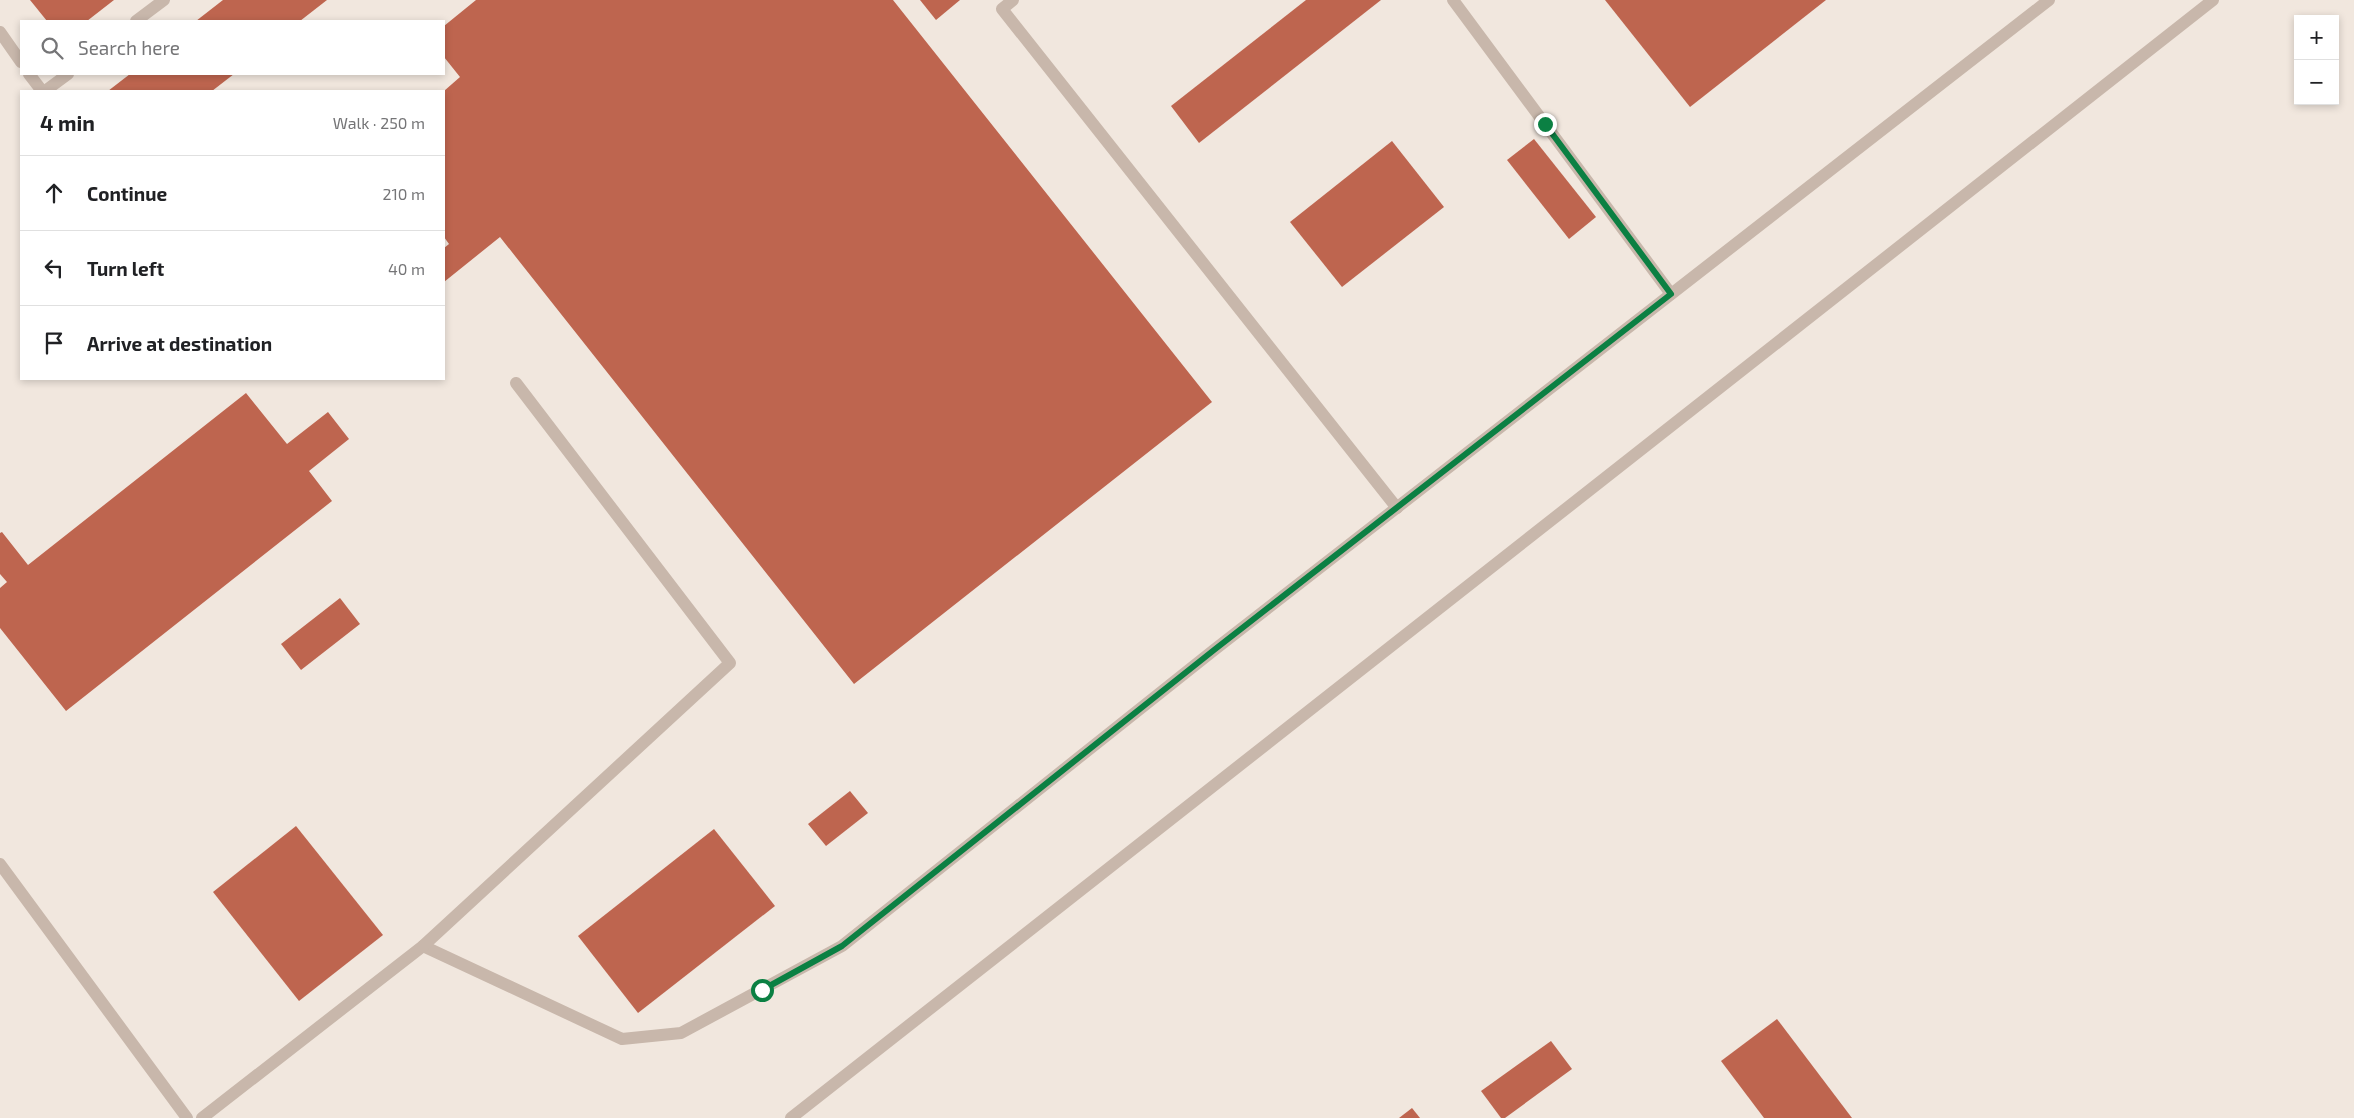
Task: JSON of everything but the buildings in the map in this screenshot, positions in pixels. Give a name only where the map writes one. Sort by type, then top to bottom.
[{"type":"street","points":[[137,20],[164,0]]},
{"type":"street","points":[[1013,0],[1002,10],[1396,508]]},
{"type":"street","points":[[1453,0],[1671,294]]},
{"type":"street","points":[[423,946],[622,1039],[681,1033],[842,946],[1199,662],[2049,0]]},
{"type":"street","points":[[791,1118],[2213,0]]},
{"type":"street","points":[[0,32],[20,61]]},
{"type":"street","points":[[31,75],[43,90]]},
{"type":"street","points":[[45,90],[67,75]]},
{"type":"street","points":[[202,1118],[423,946],[730,663],[516,383]]},
{"type":"street","points":[[0,864],[187,1118]]},
{"type":"route","points":[[762,990],[842,946],[1214,650],[1671,294],[1545,124]]}]
